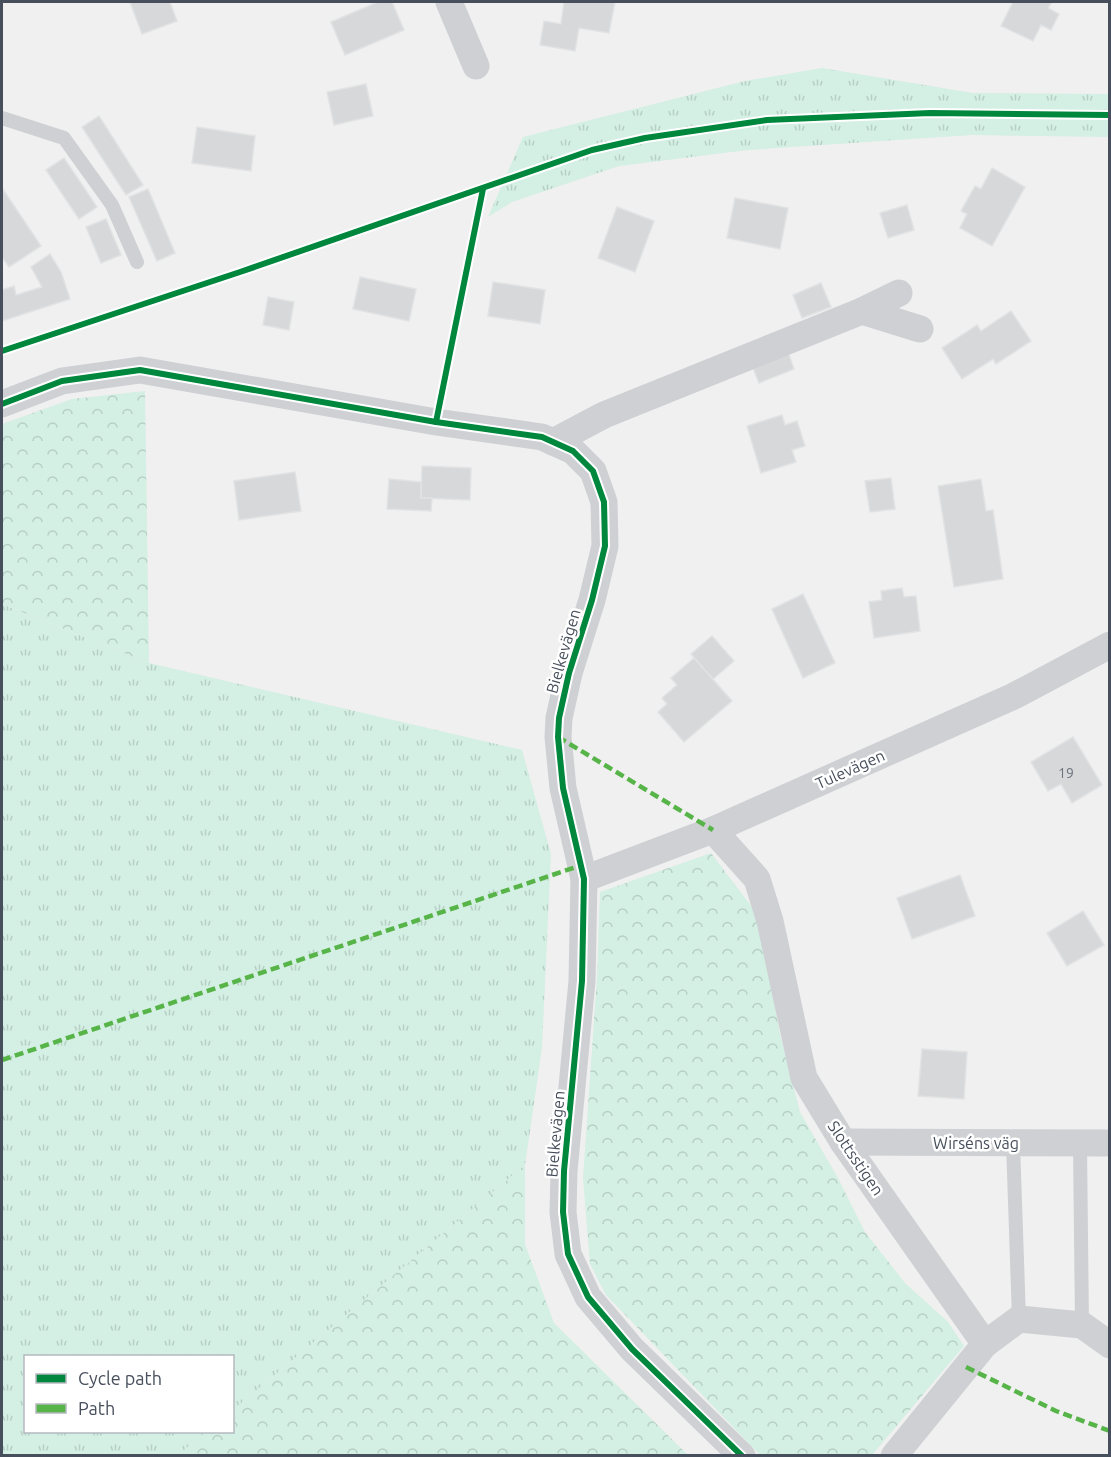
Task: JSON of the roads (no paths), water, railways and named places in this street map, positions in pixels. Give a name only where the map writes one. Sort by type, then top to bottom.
[{"type":"street","points":[[448,2],[476,66]]},
{"type":"street","points":[[553,442],[604,415],[862,311],[899,293]]},
{"type":"street","points":[[862,311],[920,329]]},
{"type":"street","name":"Bielkevägen","points":[[2,404],[62,381],[140,370],[436,422],[543,436],[573,451],[593,471],[604,502],[605,546],[592,600],[568,673],[559,718],[558,745],[563,788],[584,879],[582,981],[564,1171],[563,1212],[568,1254],[588,1297],[632,1349],[742,1455]]},
{"type":"street","name":"Tulevägen","points":[[584,879],[713,830],[1014,696],[1110,645]]},
{"type":"street","name":"Slottsstigen","points":[[713,830],[757,879],[770,921],[804,1078],[843,1142],[985,1344]]},
{"type":"street","name":"Wirséns väg","points":[[843,1142],[1110,1143]]},
{"type":"street","points":[[894,1455],[985,1344],[1019,1319],[1082,1324],[1110,1345]]},
{"type":"lane","points":[[2,118],[64,138],[112,205],[137,262]]},
{"type":"lane","points":[[1013,1143],[1019,1319]]},
{"type":"lane","points":[[1080,1143],[1082,1324]]}]
